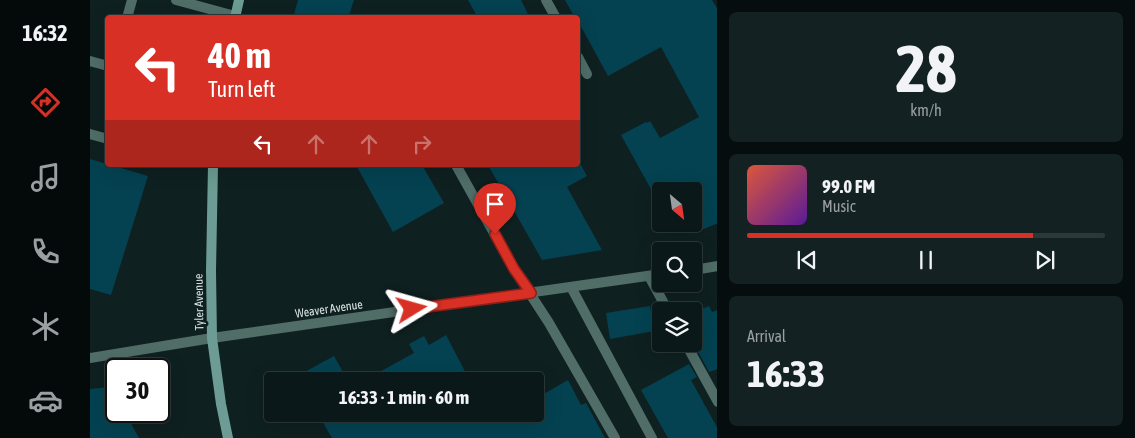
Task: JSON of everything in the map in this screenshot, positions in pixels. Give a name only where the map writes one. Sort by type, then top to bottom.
[{"type":"main road","points":[[235,15],[239,0]]},
{"type":"main road","name":"Tyler Avenue","points":[[213,167],[212,338],[228,438]]},
{"type":"street","points":[[128,15],[132,0]]},
{"type":"street","points":[[176,0],[228,15]]},
{"type":"street","points":[[546,0],[554,15]]},
{"type":"street","points":[[90,61],[105,65]]},
{"type":"street","points":[[580,61],[587,74]]},
{"type":"street","points":[[90,134],[105,137]]},
{"type":"street","points":[[457,167],[514,269],[531,293],[615,438]]},
{"type":"street","points":[[702,269],[717,266]]},
{"type":"street","name":"Weaver Avenue","points":[[90,358],[212,338],[652,275]]},
{"type":"street","points":[[648,276],[663,302]]},
{"type":"street","points":[[571,287],[652,438]]},
{"type":"street","points":[[690,352],[717,400]]},
{"type":"building","points":[[298,0],[354,0],[349,15],[294,15]]},
{"type":"building","points":[[468,0],[521,0],[528,15],[476,15]]},
{"type":"building","points":[[565,0],[712,0],[717,8],[717,223],[702,230],[702,182],[652,182],[652,191],[621,135],[650,121],[660,138],[699,117],[661,47],[608,76],[580,25],[580,15],[573,15]]},
{"type":"building","points":[[90,159],[105,163],[105,167],[117,167],[148,176],[111,295],[90,289]]},
{"type":"building","points":[[581,165],[587,176],[567,187],[602,250],[542,260],[489,167],[580,167]]},
{"type":"building","points":[[357,167],[423,167],[444,203],[393,232]]},
{"type":"building","points":[[650,306],[652,331],[610,339],[606,313]]},
{"type":"building","points":[[709,306],[712,312],[717,310],[717,369],[709,372],[698,352],[702,352],[702,309]]},
{"type":"building","points":[[446,335],[465,372],[379,372],[414,353],[409,344],[424,336],[429,345]]},
{"type":"building","points":[[334,356],[343,372],[305,372]]},
{"type":"building","points":[[689,364],[697,377],[691,380],[717,427],[717,438],[668,438],[641,390]]},
{"type":"building","points":[[568,380],[581,405],[586,403],[605,438],[332,438],[323,422],[544,422],[544,394]]},
{"type":"building","points":[[105,388],[105,423],[131,423],[139,438],[90,438],[90,389]]},
{"type":"route","points":[[412,309],[531,293],[514,269],[495,234]]}]
